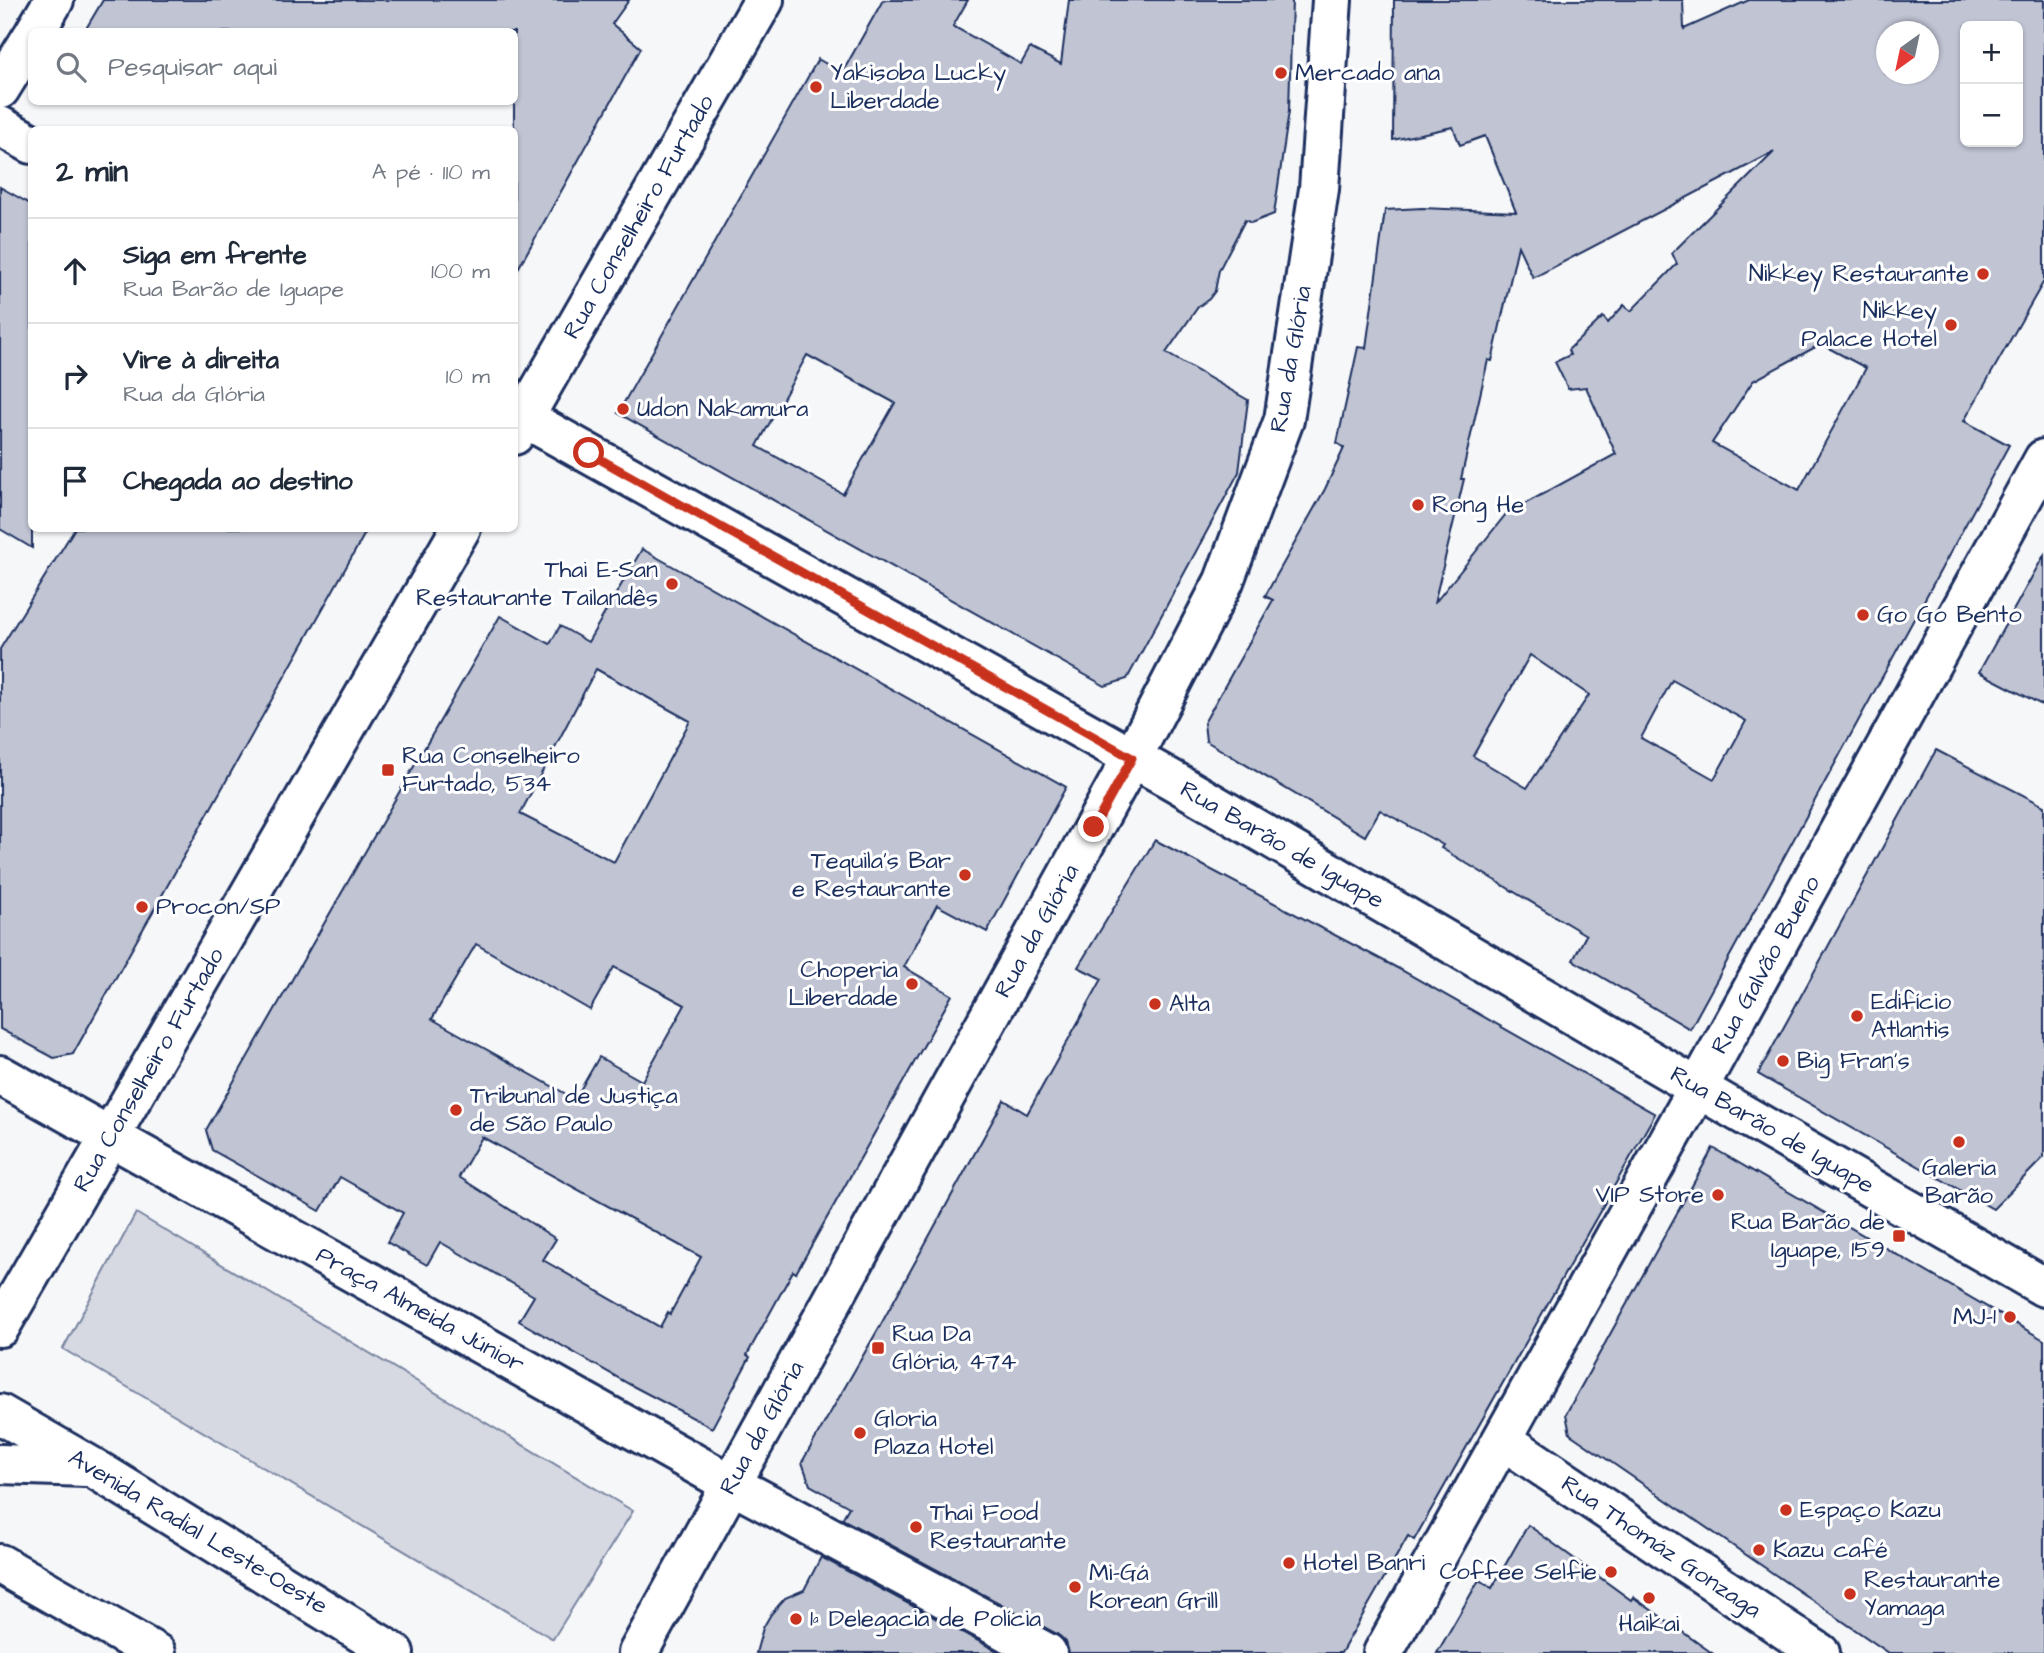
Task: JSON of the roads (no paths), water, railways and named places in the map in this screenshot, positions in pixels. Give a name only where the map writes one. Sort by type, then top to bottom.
[{"type":"main road","points":[[37,28],[54,0]]},
{"type":"main road","name":"Rua Conselheiro Furtado","points":[[518,421],[764,0]]},
{"type":"main road","name":"Rua da Glória","points":[[639,1650],[1132,758],[1224,581],[1284,420],[1319,189],[1332,0]]},
{"type":"main road","points":[[0,89],[28,44]]},
{"type":"main road","points":[[0,126],[28,142]]},
{"type":"main road","name":"Rua Barão de Iguape","points":[[518,421],[1132,758],[2044,1287]]},
{"type":"main road","name":"Rua Galvão Bueno","points":[[1383,1653],[2044,459]]},
{"type":"main road","name":"Rua Conselheiro Furtado","points":[[0,1327],[459,532]]},
{"type":"main road","name":"Praça Almeida Júnior","points":[[0,1075],[731,1484],[1047,1653]]},
{"type":"main road","name":"Avenida Radial Leste-Oeste","points":[[0,1414],[92,1467],[394,1653]]},
{"type":"main road","name":"Rua Thomáz Gonzaga","points":[[1503,1440],[1820,1653]]},
{"type":"main road","points":[[0,1464],[92,1467]]},
{"type":"main road","points":[[0,1564],[156,1653]]},
{"type":"place","name":"Mercado ana","points":[[1281,73]]},
{"type":"place","name":"Yakisoba Lucky Liberdade","points":[[816,87]]},
{"type":"place","name":"Nikkey Restaurante","points":[[1983,274]]},
{"type":"place","name":"Nikkey Palace Hotel","points":[[1951,325]]},
{"type":"place","name":"Udon Nakamura","points":[[623,409]]},
{"type":"place","name":"Rong He","points":[[1418,505]]},
{"type":"place","name":"Thai E-San Restaurante Tailandês","points":[[672,584]]},
{"type":"place","name":"Go Go Bento","points":[[1863,615]]},
{"type":"place","name":"Rua Conselheiro Furtado, 534","points":[[388,770]]},
{"type":"place","name":"Tequila's Bar e Restaurante","points":[[965,875]]},
{"type":"place","name":"Procon/SP","points":[[142,907]]},
{"type":"place","name":"Choperia Liberdade","points":[[912,984]]},
{"type":"place","name":"Alta","points":[[1155,1004]]},
{"type":"place","name":"Edifício Atlantis","points":[[1857,1016]]},
{"type":"place","name":"Big Fran's","points":[[1783,1061]]},
{"type":"place","name":"Tribunal de Justiça de São Paulo","points":[[456,1110]]},
{"type":"place","name":"Galeria Barão","points":[[1959,1142]]},
{"type":"place","name":"VIP Store","points":[[1718,1195]]},
{"type":"place","name":"Rua Barão de Iguape, 159","points":[[1899,1236]]},
{"type":"place","name":"MJ-1","points":[[2010,1317]]},
{"type":"place","name":"Rua Da Glória, 474","points":[[878,1348]]},
{"type":"place","name":"Gloria Plaza Hotel","points":[[860,1433]]},
{"type":"place","name":"Espaço Kazu","points":[[1786,1510]]},
{"type":"place","name":"Thai Food Restaurante","points":[[916,1527]]},
{"type":"place","name":"Kazu café","points":[[1759,1550]]},
{"type":"place","name":"Hotel Banri","points":[[1289,1563]]},
{"type":"place","name":"Coffee Selfie","points":[[1611,1572]]},
{"type":"place","name":"Mi-Gá Korean Grill","points":[[1075,1587]]},
{"type":"place","name":"Restaurante Yamaga","points":[[1850,1594]]},
{"type":"place","name":"Haikai","points":[[1649,1598]]},
{"type":"place","name":"1ª Delegacia de Polícia","points":[[796,1619]]}]
